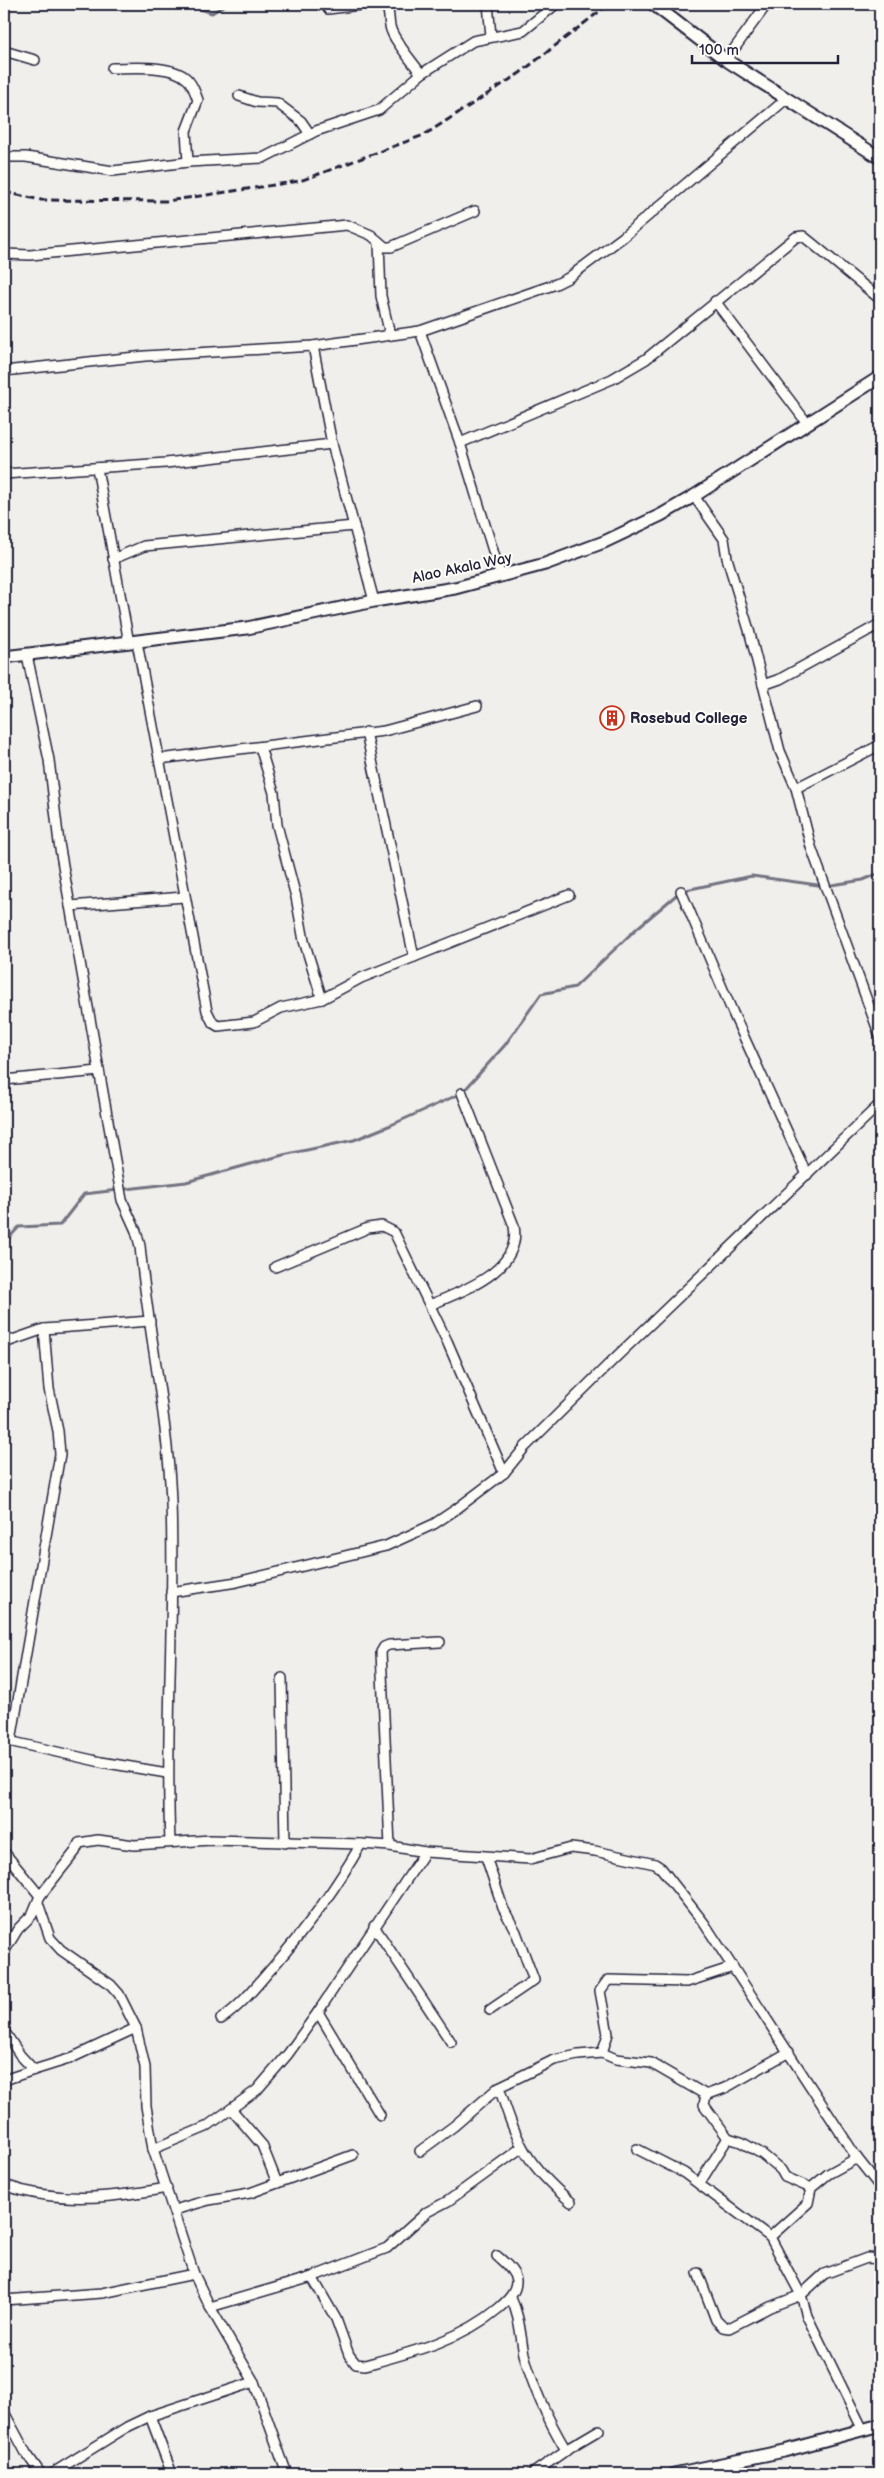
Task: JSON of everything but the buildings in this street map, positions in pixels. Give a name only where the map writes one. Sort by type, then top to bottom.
[{"type":"street","points":[[328,9],[368,4]]},
{"type":"street","points":[[383,4],[390,17],[389,25],[393,34],[421,74]]},
{"type":"street","points":[[488,4],[491,36]]},
{"type":"street","points":[[4,157],[26,157],[113,171],[188,162],[263,158],[310,134],[379,110],[421,74],[472,41],[523,31],[556,4]]},
{"type":"street","points":[[653,4],[726,60],[785,100],[880,158]]},
{"type":"street","points":[[726,60],[768,4]]},
{"type":"street","points":[[4,50],[35,60]]},
{"type":"street","points":[[112,68],[170,70],[186,78],[198,100],[186,131],[188,162]]},
{"type":"street","points":[[239,96],[257,102],[277,103],[301,122],[310,134]]},
{"type":"street","points":[[4,371],[144,356],[313,346],[420,331],[568,278],[623,237],[785,100]]},
{"type":"street","points":[[4,254],[30,255],[347,226],[360,229],[385,247],[475,212]]},
{"type":"street","points":[[460,443],[612,379],[652,355],[788,241],[796,237],[803,236],[880,299]]},
{"type":"street","points":[[379,242],[381,296],[390,335]]},
{"type":"street","points":[[715,301],[807,423]]},
{"type":"street","points":[[420,331],[460,443],[501,577]]},
{"type":"street","points":[[313,346],[332,444],[374,601]]},
{"type":"street","name":"Alao Akala Way","points":[[4,657],[247,628],[374,601],[456,588],[501,577],[604,542],[661,515],[694,496],[880,377]]},
{"type":"street","points":[[4,474],[166,463],[332,444]]},
{"type":"street","points":[[97,468],[113,559],[160,760],[184,897],[207,1011],[213,1023],[225,1027],[254,1022],[281,1008],[322,999],[361,978],[569,895]]},
{"type":"street","points":[[694,496],[724,539],[727,558],[780,751],[796,788],[811,847],[880,1036]]},
{"type":"street","points":[[113,559],[144,546],[354,526]]},
{"type":"street","points":[[763,685],[780,678],[880,624]]},
{"type":"street","points":[[27,655],[49,760],[59,843],[91,1036],[122,1200],[138,1239],[163,1402],[171,1501],[167,1773],[170,1842]]},
{"type":"street","points":[[160,760],[384,731],[476,706]]},
{"type":"street","points":[[366,732],[414,957]]},
{"type":"street","points":[[796,788],[880,745]]},
{"type":"street","points":[[260,747],[274,793],[276,825],[296,897],[304,942],[322,999]]},
{"type":"street","points":[[681,891],[733,1013],[807,1175]]},
{"type":"street","points":[[70,906],[184,897]]},
{"type":"street","points":[[4,1080],[99,1071]]},
{"type":"street","points":[[430,1305],[471,1286],[492,1273],[508,1257],[515,1241],[514,1226],[462,1093]]},
{"type":"street","points":[[171,1592],[246,1580],[386,1546],[434,1524],[504,1474],[525,1447],[575,1400],[615,1358],[880,1104]]},
{"type":"street","points":[[275,1267],[337,1239],[368,1228],[382,1226],[388,1228],[399,1238],[504,1474]]},
{"type":"street","points":[[4,1343],[44,1329],[150,1321]]},
{"type":"street","points":[[44,1329],[49,1389],[58,1431],[60,1454],[7,1740],[101,1762],[167,1773]]},
{"type":"street","points":[[390,1846],[381,1652],[384,1647],[389,1645],[440,1642]]},
{"type":"street","points":[[282,1678],[285,1843]]},
{"type":"street","points":[[4,1952],[18,1929],[32,1915],[39,1899],[75,1852],[79,1843],[84,1841],[98,1840],[134,1845],[211,1840],[361,1844],[390,1846],[425,1852],[530,1859],[570,1848],[595,1850],[655,1864],[661,1868],[704,1922],[857,2158],[880,2187]]},
{"type":"street","points":[[221,2019],[236,2009],[308,1927],[339,1884],[361,1844]]},
{"type":"street","points":[[4,1852],[39,1899],[50,1938],[61,1950],[111,1985],[119,1994],[136,2028],[145,2067],[146,2106],[153,2149],[194,2274],[210,2307],[254,2382],[287,2474]]},
{"type":"street","points":[[153,2149],[206,2127],[232,2110],[257,2090],[288,2054],[318,2012],[425,1852]]},
{"type":"street","points":[[486,1857],[503,1908],[516,1932],[534,1980],[490,2010]]},
{"type":"street","points":[[374,1926],[450,2042]]},
{"type":"street","points":[[602,2053],[608,2034],[600,1991],[608,1980],[687,1982],[733,1967]]},
{"type":"street","points":[[318,2012],[380,2115]]},
{"type":"street","points":[[4,2080],[69,2059],[136,2028]]},
{"type":"street","points":[[4,2030],[20,2055],[34,2070]]},
{"type":"street","points":[[706,2095],[725,2088],[789,2052]]},
{"type":"street","points":[[420,2151],[454,2126],[499,2087],[554,2060],[602,2053],[616,2059],[651,2063],[706,2095]]},
{"type":"street","points":[[499,2087],[522,2148],[546,2181],[572,2202]]},
{"type":"street","points":[[706,2095],[704,2105],[728,2138],[741,2142],[762,2154],[781,2170],[785,2177],[811,2188]]},
{"type":"street","points":[[232,2110],[262,2145],[277,2183]]},
{"type":"street","points":[[699,2184],[728,2138]]},
{"type":"street","points":[[210,2307],[312,2277],[387,2248],[427,2212],[448,2201],[522,2148]]},
{"type":"street","points":[[637,2149],[684,2173],[770,2237],[801,2295],[807,2316],[864,2430]]},
{"type":"street","points":[[174,2210],[209,2200],[250,2193],[353,2155]]},
{"type":"street","points":[[770,2237],[808,2203],[811,2188],[828,2174],[857,2158]]},
{"type":"street","points":[[4,2185],[26,2193],[50,2197],[96,2197],[166,2188]]},
{"type":"street","points":[[312,2277],[336,2319],[349,2355],[359,2365],[409,2353],[448,2340],[484,2320],[511,2298],[516,2281],[513,2271],[497,2256]]},
{"type":"street","points":[[698,2272],[716,2320],[722,2327],[728,2328],[770,2307],[801,2295],[824,2274],[867,2258],[880,2258]]},
{"type":"street","points":[[4,2300],[102,2293],[194,2274]]},
{"type":"street","points":[[511,2298],[519,2318],[524,2353],[536,2391],[552,2427],[566,2450]]},
{"type":"street","points":[[51,2474],[127,2427],[150,2416],[254,2382]]},
{"type":"street","points":[[4,2412],[40,2474]]},
{"type":"street","points":[[150,2416],[172,2474]]},
{"type":"street","points":[[674,2474],[740,2461],[880,2425]]},
{"type":"street","points":[[532,2474],[599,2430]]},
{"type":"waterway","points":[[186,4],[212,13],[227,4]]},
{"type":"waterway","points":[[4,1243],[19,1227],[60,1225],[84,1194],[186,1182],[283,1155],[354,1140],[462,1093],[505,1045],[541,994],[575,987],[636,929],[681,891],[752,876],[825,886],[863,880],[880,873]]},
{"type":"railway","points":[[4,192],[41,200],[167,201],[300,181],[424,135],[520,73],[609,4]]},
{"type":"place","name":"Rosebud College","points":[[612,718]]}]
